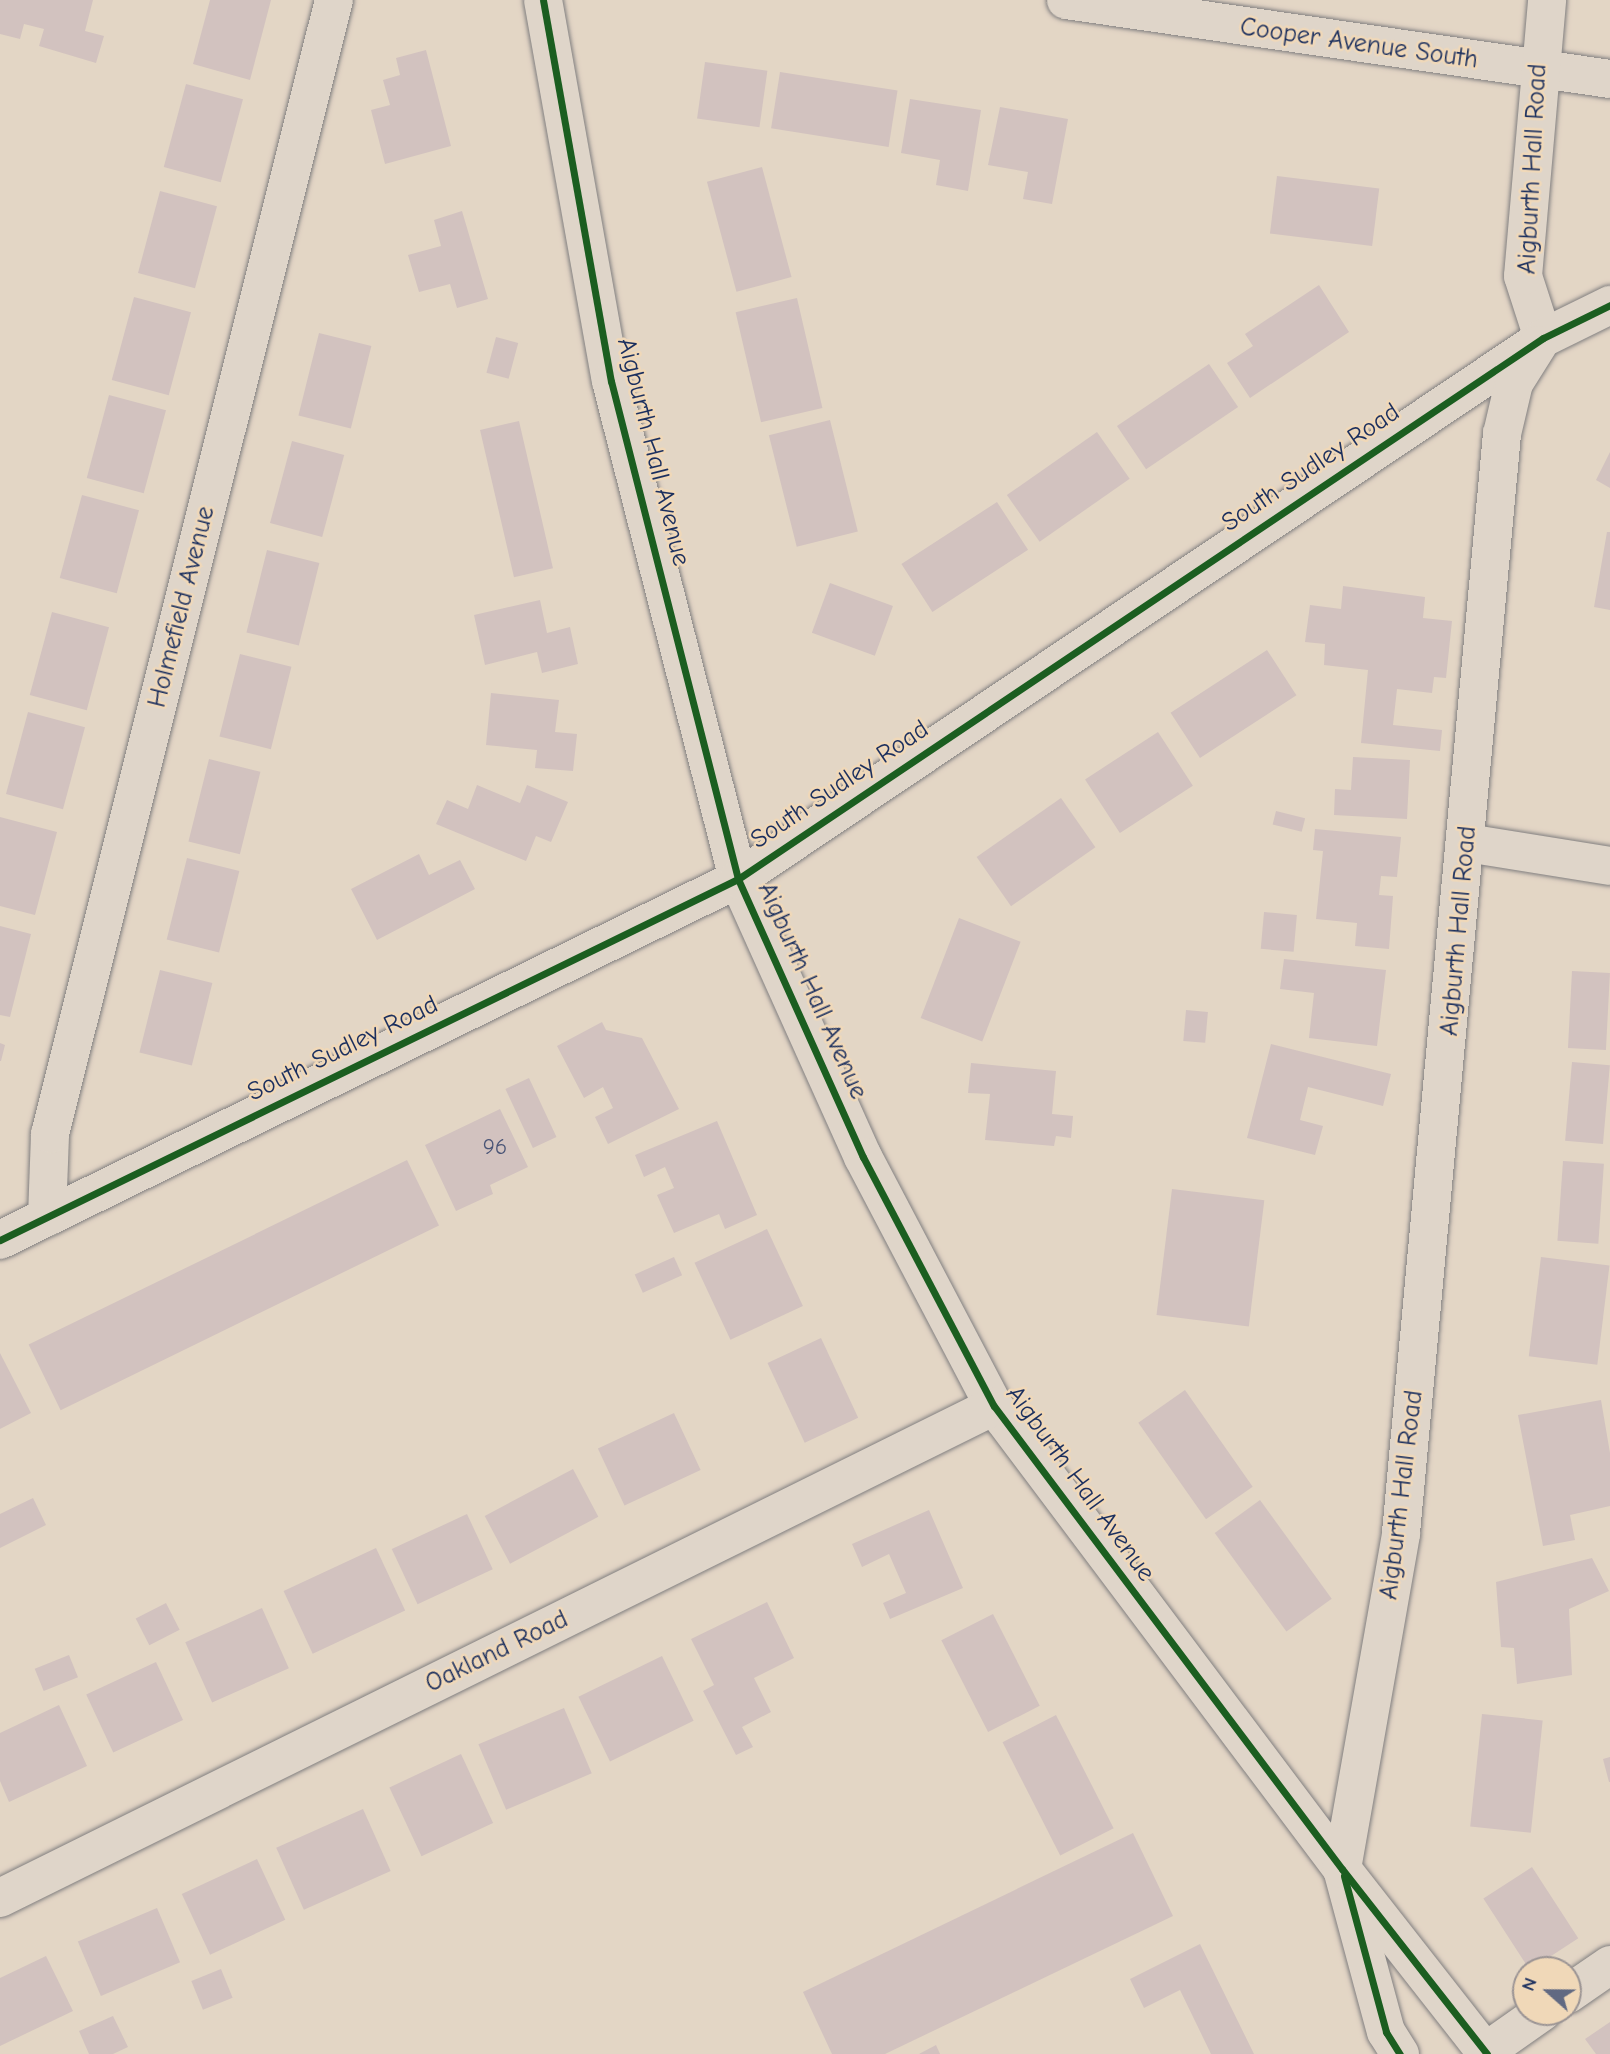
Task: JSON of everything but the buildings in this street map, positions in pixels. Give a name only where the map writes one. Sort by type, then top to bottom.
[{"type":"street","name":"Holmefield Avenue","points":[[47,1217],[50,1134],[334,0]]},
{"type":"street","name":"Aigburth Hall Avenue","points":[[543,0],[611,381],[738,878],[863,1157],[994,1406],[1342,1869],[1486,2053]]},
{"type":"street","name":"Cooper Avenue South","points":[[1066,0],[1610,79]]},
{"type":"street","name":"Aigburth Hall Road","points":[[1342,1869],[1401,1533],[1467,843],[1502,434],[1514,383],[1543,338],[1523,276],[1538,70],[1547,0]]},
{"type":"street","name":"South Sudley Road","points":[[0,1240],[738,878],[1543,338],[1610,306]]},
{"type":"street","points":[[1467,843],[1610,866]]},
{"type":"street","name":"Oakland Road","points":[[0,1898],[994,1406]]},
{"type":"street","name":"Aigburth Hall Avenue","points":[[1342,1869],[1386,2032],[1400,2054]]},
{"type":"street","points":[[1582,1984],[1610,1965]]},
{"type":"street","points":[[1486,2053],[1523,2026]]},
{"type":"cycle path","points":[[543,0],[611,381],[738,879],[863,1157],[994,1406],[1342,1869],[1487,2054]]},
{"type":"cycle path","points":[[0,1240],[738,879],[1543,338],[1610,305]]},
{"type":"cycle path","points":[[1344,1876],[1386,2032],[1400,2054]]}]
